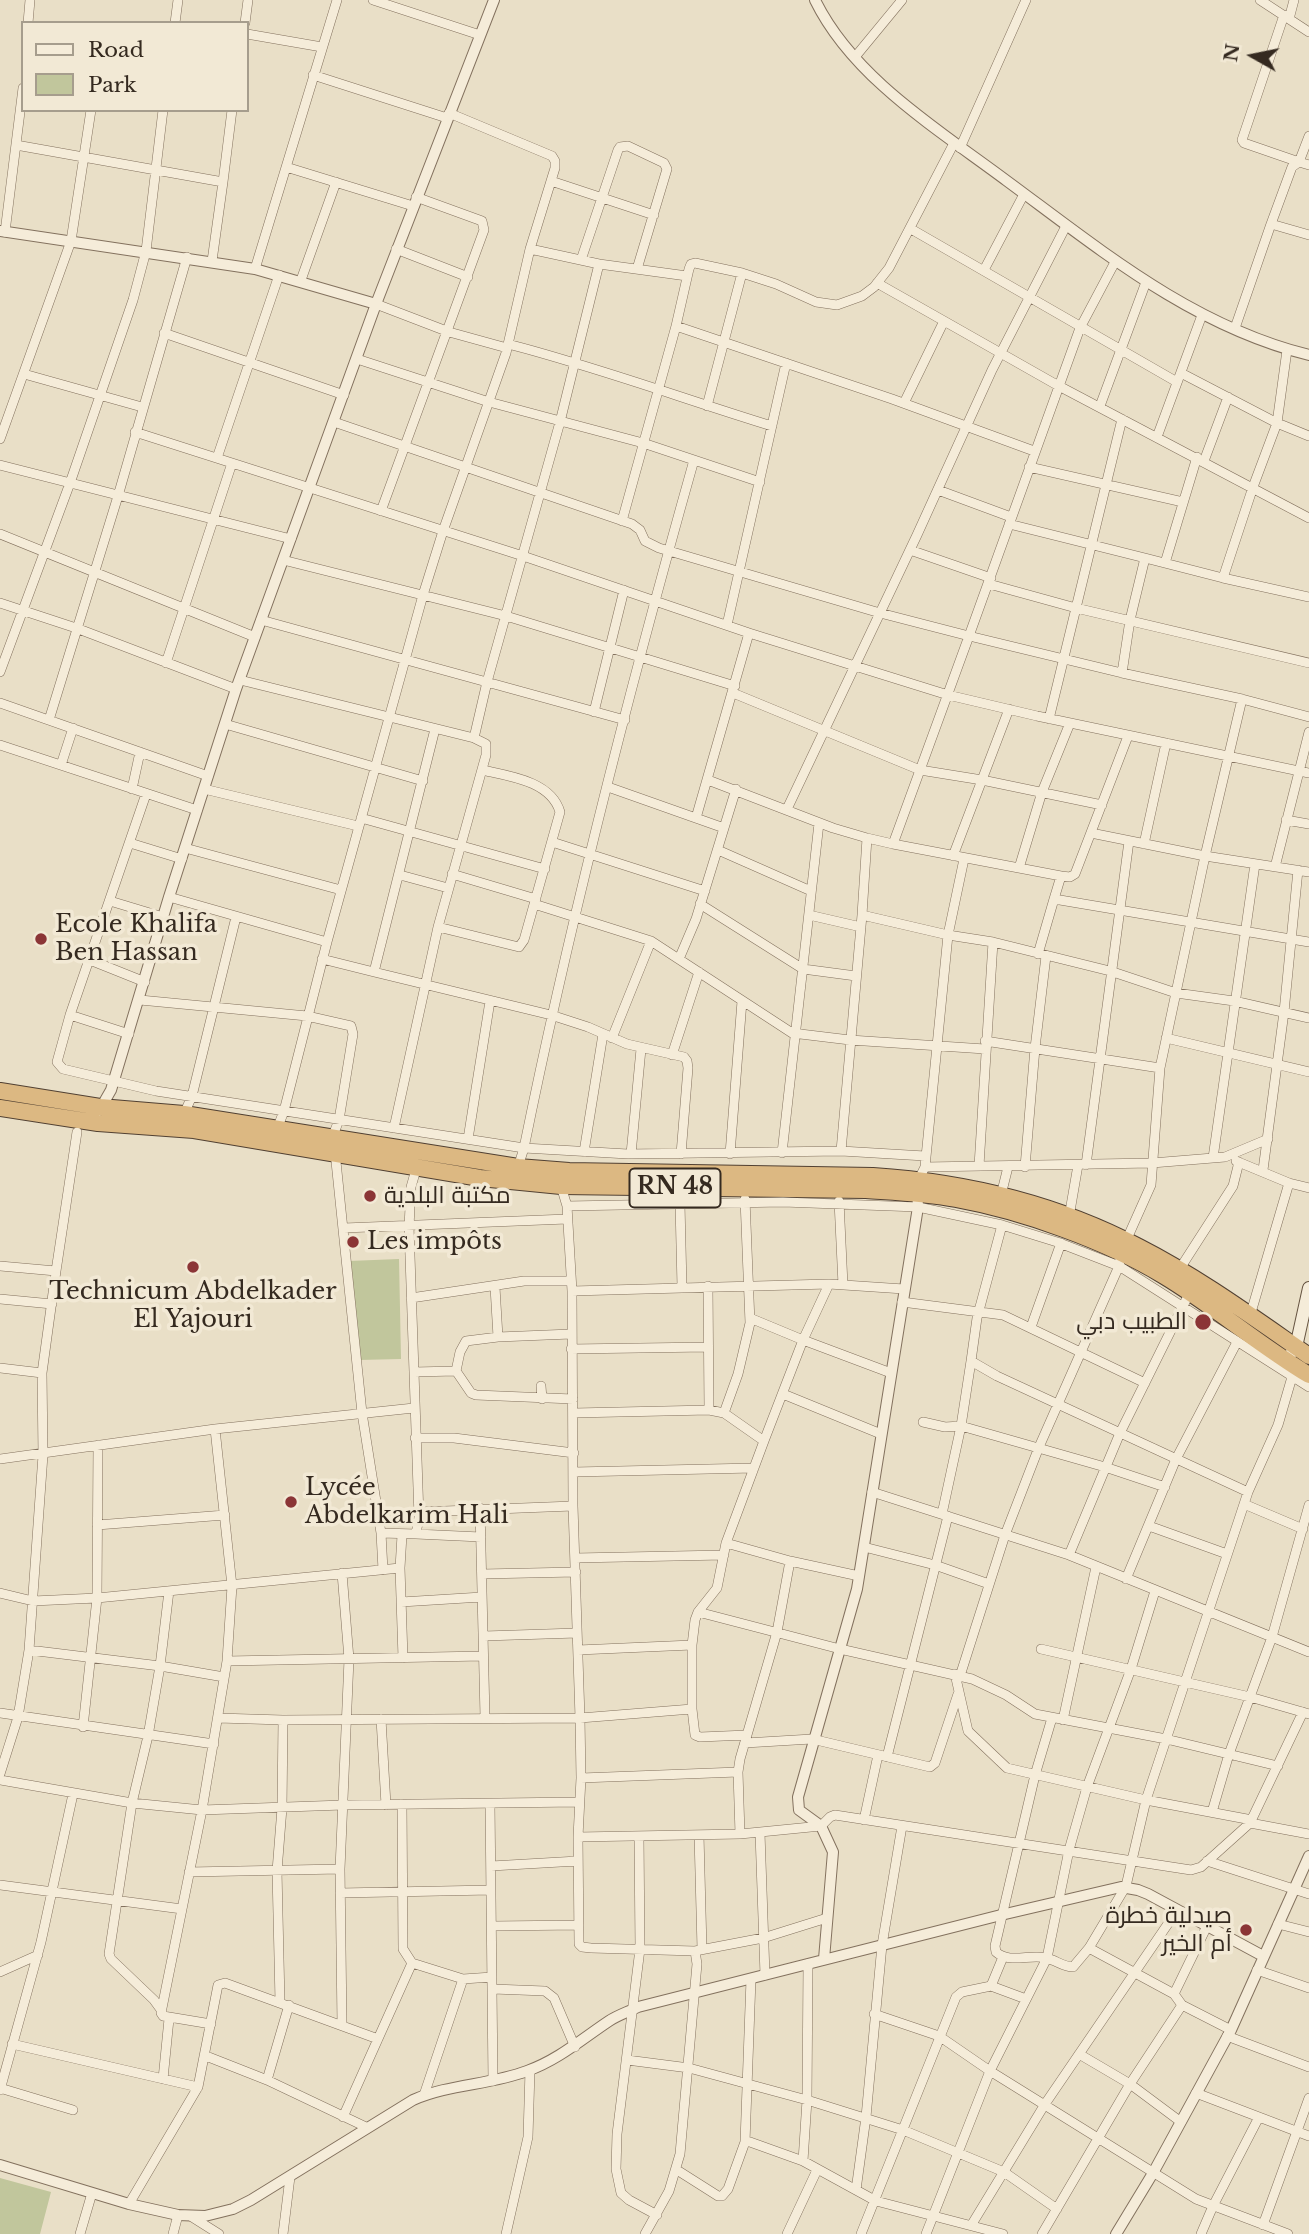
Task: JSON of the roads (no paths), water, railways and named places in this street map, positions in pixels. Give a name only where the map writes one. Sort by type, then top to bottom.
[{"type":"highway","name":"RN 48","points":[[0,1091],[99,1115],[194,1130],[333,1145],[401,1147],[517,1167],[569,1171],[779,1174],[1001,1195],[1069,1217],[1187,1300],[1275,1343],[1302,1351]]},
{"type":"highway","name":"RN 48","points":[[0,1108],[99,1115],[184,1114],[277,1129],[416,1169],[561,1186],[838,1197],[920,1187],[991,1207],[1179,1270],[1250,1316],[1275,1343],[1286,1361],[1309,1375]]},
{"type":"main road","points":[[1286,1361],[1302,1351],[1302,1314],[1309,1288]]},
{"type":"main road","points":[[1275,1343],[1302,1314]]},
{"type":"street","points":[[28,21],[30,0]]},
{"type":"street","points":[[175,21],[178,0]]},
{"type":"street","points":[[245,21],[248,0]]},
{"type":"street","points":[[255,269],[337,0]]},
{"type":"street","points":[[373,0],[480,35]]},
{"type":"street","points":[[99,1115],[111,1090],[169,897],[238,684],[396,249],[494,0]]},
{"type":"street","points":[[815,0],[831,28],[855,57],[916,114],[1115,262],[1202,314],[1287,350],[1309,355]]},
{"type":"street","points":[[855,57],[902,0]]},
{"type":"street","points":[[622,520],[676,326],[689,266],[695,263],[742,273],[776,284],[816,302],[833,305],[862,296],[889,268],[911,229],[957,145],[1026,0]]},
{"type":"street","points":[[1259,0],[1309,32]]},
{"type":"street","points":[[1294,0],[1242,139],[1244,143],[1304,163]]},
{"type":"street","points":[[248,34],[322,47]]},
{"type":"street","points":[[277,1129],[424,595],[443,531],[508,346],[530,249],[555,164],[552,156],[448,116],[313,75]]},
{"type":"street","points":[[21,104],[3,232],[212,261],[301,280],[376,304],[449,332],[575,361],[657,391],[772,426]]},
{"type":"street","points":[[0,439],[71,241],[91,112]]},
{"type":"street","points":[[0,672],[70,483],[133,300],[146,251],[163,112]]},
{"type":"street","points":[[212,261],[232,112]]},
{"type":"street","points":[[1304,163],[1309,136]]},
{"type":"street","points":[[16,145],[223,182]]},
{"type":"street","points":[[581,260],[618,150],[628,146],[666,166],[664,183],[637,269]]},
{"type":"street","points":[[1235,328],[1291,169],[1304,163]]},
{"type":"street","points":[[286,167],[414,201],[484,223],[484,234],[449,332],[381,511]]},
{"type":"street","points":[[551,181],[654,215]]},
{"type":"street","points":[[301,280],[336,182]]},
{"type":"street","points":[[984,270],[1024,194]]},
{"type":"street","points":[[1271,224],[1309,235]]},
{"type":"street","points":[[787,809],[1001,352],[1066,226]]},
{"type":"street","points":[[911,229],[1121,350],[1309,436]]},
{"type":"street","points":[[396,249],[468,277]]},
{"type":"street","points":[[530,249],[599,264],[687,276]]},
{"type":"street","points":[[49,720],[118,496],[187,257]]},
{"type":"street","points":[[892,844],[990,581],[1058,385],[1080,328],[1115,262]]},
{"type":"street","points":[[474,738],[599,264]]},
{"type":"street","points":[[707,406],[742,273]]},
{"type":"street","points":[[217,458],[279,275]]},
{"type":"street","points":[[1100,406],[1146,282]]},
{"type":"street","points":[[877,283],[1058,385],[1308,516]]},
{"type":"street","points":[[1157,437],[1202,314]]},
{"type":"street","points":[[904,403],[944,321]]},
{"type":"street","points":[[676,326],[904,403],[1034,451]]},
{"type":"street","points":[[164,333],[344,395]]},
{"type":"street","points":[[1223,578],[1277,423],[1287,350]]},
{"type":"street","points":[[356,359],[489,402],[643,443],[760,482]]},
{"type":"street","points":[[727,625],[786,363]]},
{"type":"street","points":[[24,374],[142,407]]},
{"type":"street","points":[[1165,563],[1183,502],[1228,397]]},
{"type":"street","points":[[1049,719],[1122,419]]},
{"type":"street","points":[[334,422],[622,520],[639,528],[644,540],[649,544],[668,551],[880,613],[1309,717]]},
{"type":"street","points":[[135,432],[948,695],[1049,719],[1304,772]]},
{"type":"street","points":[[517,1167],[524,1148],[551,1015],[590,853],[654,600],[694,460]]},
{"type":"street","points":[[166,663],[232,463]]},
{"type":"street","points":[[0,465],[291,539]]},
{"type":"street","points":[[1029,467],[1183,502]]},
{"type":"street","points":[[938,489],[1010,521],[1091,546],[1309,597]]},
{"type":"street","points":[[0,534],[255,637]]},
{"type":"street","points":[[910,550],[990,581],[1076,608],[1309,663]]},
{"type":"street","points":[[1122,673],[1130,620],[1144,558]]},
{"type":"street","points":[[283,560],[506,616],[640,656],[734,690],[920,770],[982,779],[1102,805]]},
{"type":"street","points":[[594,712],[624,590]]},
{"type":"street","points":[[0,603],[76,628],[166,663],[238,684],[483,741],[486,746],[482,770],[438,927],[394,1128]]},
{"type":"street","points":[[261,620],[625,720]]},
{"type":"street","points":[[696,818],[749,632]]},
{"type":"street","points":[[1242,699],[1190,923],[1160,1068],[1150,1190],[1039,1447],[1005,1535],[958,1675],[958,1692],[965,1725],[971,1736],[1007,1768],[1309,1834]]},
{"type":"street","points":[[0,703],[208,776]]},
{"type":"street","points":[[953,856],[1009,709]]},
{"type":"street","points":[[1019,868],[1042,792],[1070,723]]},
{"type":"street","points":[[225,724],[423,781]]},
{"type":"street","points":[[61,765],[73,728]]},
{"type":"street","points":[[374,972],[435,729]]},
{"type":"street","points":[[1275,867],[1286,820],[1304,772],[1309,732]]},
{"type":"street","points":[[708,780],[819,823],[867,838],[964,859],[1072,877],[1076,874],[1128,736]]},
{"type":"street","points":[[1144,844],[1166,743]]},
{"type":"street","points":[[0,744],[197,810]]},
{"type":"street","points":[[132,789],[140,752]]},
{"type":"street","points":[[438,927],[519,947],[524,940],[545,869],[559,812],[550,795],[527,781],[482,770]]},
{"type":"street","points":[[608,787],[724,828]]},
{"type":"street","points":[[204,789],[411,832],[545,869]]},
{"type":"street","points":[[679,959],[705,891],[736,789]]},
{"type":"street","points":[[146,794],[70,1015],[58,1058],[58,1065],[66,1070],[113,1082],[192,1096],[524,1148],[631,1154],[841,1151],[925,1156]]},
{"type":"street","points":[[1286,820],[1309,824]]},
{"type":"street","points":[[782,1153],[819,823]]},
{"type":"street","points":[[1091,833],[1205,856],[1309,872]]},
{"type":"street","points":[[841,1151],[867,838]]},
{"type":"street","points":[[1069,1217],[1082,1165],[1100,1058],[1129,841]]},
{"type":"street","points":[[552,842],[705,891]]},
{"type":"street","points":[[130,843],[341,890]]},
{"type":"street","points":[[718,850],[811,891]]},
{"type":"street","points":[[824,1959],[833,1852],[821,1826],[802,1813],[798,1803],[812,1739],[859,1576],[925,1156],[948,935],[964,859]]},
{"type":"street","points":[[1213,1158],[1255,864]]},
{"type":"street","points":[[1263,1170],[1284,1012],[1298,870]]},
{"type":"street","points":[[452,874],[574,918],[651,941],[796,1034],[850,1041],[1035,1048],[1160,1068]]},
{"type":"street","points":[[400,875],[448,888]]},
{"type":"street","points":[[1025,1167],[1042,955],[1061,876]]},
{"type":"street","points":[[169,897],[327,942]]},
{"type":"street","points":[[1054,899],[1309,942]]},
{"type":"street","points":[[110,901],[163,917]]},
{"type":"street","points":[[700,904],[803,969],[856,976]]},
{"type":"street","points":[[808,915],[860,926]]},
{"type":"street","points":[[862,915],[948,935],[993,942],[1110,971],[1176,993],[1234,1001],[1309,1018]]},
{"type":"street","points":[[184,1114],[192,1096],[236,917]]},
{"type":"street","points":[[584,1152],[608,1036],[651,941]]},
{"type":"street","points":[[979,1166],[993,942]]},
{"type":"street","points":[[322,959],[551,1015],[641,1049],[684,1057],[688,1064],[681,1154]]},
{"type":"street","points":[[90,960],[145,982]]},
{"type":"street","points":[[672,1055],[699,972]]},
{"type":"street","points":[[139,1000],[307,1016],[347,1024],[353,1028],[333,1145],[362,1413],[381,1533],[383,1570]]},
{"type":"street","points":[[468,1139],[490,1001]]},
{"type":"street","points":[[730,1154],[742,1001]]},
{"type":"street","points":[[70,1015],[129,1034]]},
{"type":"street","points":[[1166,1038],[1309,1072]]},
{"type":"street","points":[[631,1154],[641,1049]]},
{"type":"street","points":[[0,1774],[18,1717],[29,1650],[43,1455],[42,1373],[77,1132]]},
{"type":"street","points":[[920,1187],[979,1166],[1152,1163],[1225,1157],[1268,1139]]},
{"type":"street","points":[[401,1147],[399,1165],[411,1186]]},
{"type":"street","points":[[416,1534],[419,1512],[409,1227],[411,1186],[419,1150]]},
{"type":"street","points":[[1225,1157],[1263,1170],[1289,1183],[1309,1188]]},
{"type":"street","points":[[1179,1270],[1233,1186],[1239,1162]]},
{"type":"street","points":[[1001,1195],[1008,1167]]},
{"type":"street","points":[[1250,1316],[1289,1183]]},
{"type":"street","points":[[561,1186],[567,1206],[571,1286],[573,1506],[581,1778],[578,1802],[579,1944],[582,1947],[699,1950],[763,1938],[827,1918]]},
{"type":"street","points":[[622,1187],[628,1205]]},
{"type":"street","points":[[920,1187],[1002,1225],[1061,1243],[1122,1253]]},
{"type":"street","points":[[567,1206],[680,1204],[744,1195],[750,1318],[745,1349],[724,1413]]},
{"type":"street","points":[[838,1197],[843,1285]]},
{"type":"street","points":[[680,1204],[682,1287]]},
{"type":"street","points":[[344,1228],[568,1219]]},
{"type":"street","points":[[864,1820],[935,1565],[961,1426],[978,1312],[1002,1225]]},
{"type":"street","points":[[1031,1327],[1061,1243]]},
{"type":"street","points":[[0,1266],[56,1270]]},
{"type":"street","points":[[411,1298],[524,1281],[571,1286],[682,1287],[829,1283],[904,1289]]},
{"type":"street","points":[[829,1283],[803,1340],[726,1543],[717,1588],[698,1612],[692,1645],[692,1709],[695,1735],[746,1739],[812,1739],[927,1767],[933,1766],[958,1692]]},
{"type":"street","points":[[708,1286],[709,1409]]},
{"type":"street","points":[[495,1287],[498,1337]]},
{"type":"street","points":[[0,1299],[52,1304]]},
{"type":"street","points":[[1069,1555],[1120,1433],[1187,1300],[1237,1342],[1309,1387]]},
{"type":"street","points":[[902,1301],[1003,1315],[1082,1351],[1145,1384]]},
{"type":"street","points":[[750,1318],[891,1373]]},
{"type":"street","points":[[571,1334],[467,1340],[460,1352],[456,1371],[471,1393],[573,1399]]},
{"type":"street","points":[[1126,1579],[1176,1459],[1237,1342]]},
{"type":"street","points":[[571,1349],[708,1348]]},
{"type":"street","points":[[971,1361],[997,1376],[1248,1492]]},
{"type":"street","points":[[0,1368],[42,1373]]},
{"type":"street","points":[[414,1372],[456,1371]]},
{"type":"street","points":[[1052,1717],[1035,1775],[995,1946],[996,1952],[1003,1957],[1047,1958],[1066,1967],[1073,1967],[1089,1948],[1126,1886],[1146,1800],[1248,1492],[1278,1425],[1292,1377]]},
{"type":"street","points":[[541,1386],[541,1399]]},
{"type":"street","points":[[783,1394],[881,1434]]},
{"type":"street","points":[[0,1459],[215,1429],[414,1408]]},
{"type":"street","points":[[574,1413],[709,1409],[724,1413],[764,1441]]},
{"type":"street","points":[[923,1422],[945,1427],[961,1426],[1039,1447],[1165,1487]]},
{"type":"street","points":[[211,2024],[169,2019],[163,2017],[162,2011],[202,1810],[227,1661],[232,1586],[215,1429]]},
{"type":"street","points":[[415,1438],[454,1438],[574,1453]]},
{"type":"street","points":[[83,1727],[97,1598],[98,1445]]},
{"type":"street","points":[[574,1472],[754,1468]]},
{"type":"street","points":[[872,1492],[1069,1555],[1309,1652]]},
{"type":"street","points":[[1244,1504],[1303,1529]]},
{"type":"street","points":[[1212,1812],[1229,1754],[1272,1637],[1309,1505]]},
{"type":"street","points":[[419,1512],[573,1506]]},
{"type":"street","points":[[480,1508],[485,1717]]},
{"type":"street","points":[[97,1525],[225,1515]]},
{"type":"street","points":[[1149,1526],[1227,1554]]},
{"type":"street","points":[[381,1533],[481,1537]]},
{"type":"street","points":[[402,1535],[400,1568],[403,1658]]},
{"type":"street","points":[[726,1543],[859,1576]]},
{"type":"street","points":[[864,1547],[935,1565],[989,1584]]},
{"type":"street","points":[[575,1558],[724,1555]]},
{"type":"street","points":[[740,1834],[738,1772],[778,1632],[790,1561]]},
{"type":"street","points":[[1063,1720],[1096,1567]]},
{"type":"street","points":[[0,1593],[33,1601],[97,1598],[400,1568]]},
{"type":"street","points":[[482,1574],[576,1572]]},
{"type":"street","points":[[342,1573],[348,1659],[340,1869],[342,2025]]},
{"type":"street","points":[[162,2011],[109,1957],[132,1803],[148,1736],[160,1666],[169,1591]]},
{"type":"street","points":[[926,2234],[990,2071],[1047,1958],[1069,1850],[1087,1787],[1131,1669],[1155,1591]]},
{"type":"street","points":[[401,1602],[482,1597]]},
{"type":"street","points":[[698,1612],[840,1649],[958,1675],[996,1689],[1030,1712],[1166,1739],[1278,1766]]},
{"type":"street","points":[[484,1636],[577,1633]]},
{"type":"street","points":[[578,1650],[692,1645]]},
{"type":"street","points":[[578,1837],[760,1833],[821,1826],[835,1815],[1191,1870],[1201,1867],[1251,1822],[1307,1713],[1041,1649]]},
{"type":"street","points":[[29,1650],[160,1666],[224,1678]]},
{"type":"street","points":[[227,1661],[483,1656]]},
{"type":"street","points":[[218,1718],[283,1720],[580,1717],[692,1709]]},
{"type":"street","points":[[0,1713],[214,1744]]},
{"type":"street","points":[[381,1719],[386,1805]]},
{"type":"street","points":[[267,2080],[284,2003],[277,1871],[282,1808],[283,1720]]},
{"type":"street","points":[[581,1778],[738,1772]]},
{"type":"street","points":[[0,1780],[132,1803],[202,1810],[578,1802]]},
{"type":"street","points":[[73,1794],[38,1955],[0,2089],[73,2110]]},
{"type":"street","points":[[402,1804],[403,1949],[412,1963],[463,1979],[492,1977]]},
{"type":"street","points":[[490,1804],[493,2081]]},
{"type":"street","points":[[856,2190],[866,2117],[882,1945],[902,1826]]},
{"type":"street","points":[[760,1833],[765,1975]]},
{"type":"street","points":[[645,2234],[657,2215],[677,2170],[699,1950],[699,1835]]},
{"type":"street","points":[[639,1836],[640,1949],[617,2134],[617,2185],[629,2200],[657,2215]]},
{"type":"street","points":[[1116,2234],[1153,2173],[1229,2033],[1309,1856]]},
{"type":"street","points":[[491,1866],[578,1861]]},
{"type":"street","points":[[1207,1861],[1309,1894]]},
{"type":"street","points":[[189,1872],[340,1869]]},
{"type":"street","points":[[0,1885],[181,1909]]},
{"type":"street","points":[[0,2165],[178,2216],[192,2217],[233,2209],[290,2177],[366,2127],[424,2095],[493,2081],[530,2070],[575,2047],[609,2022],[633,2010],[824,1959],[1126,1886],[1148,1894],[1176,1912],[1264,1956]]},
{"type":"street","points":[[340,1893],[491,1890]]},
{"type":"street","points":[[972,2224],[1045,2104],[1176,1912]]},
{"type":"street","points":[[493,1926],[579,1924]]},
{"type":"street","points":[[1278,1924],[1309,1932]]},
{"type":"street","points":[[1174,1994],[1207,1926]]},
{"type":"street","points":[[1089,1948],[1174,1994],[1182,2005],[1229,2033],[1309,2067]]},
{"type":"street","points":[[0,1972],[38,1955]]},
{"type":"street","points":[[991,1986],[1003,1957]]},
{"type":"street","points":[[343,2117],[412,1963]]},
{"type":"street","points":[[803,2161],[807,2099],[808,1964]]},
{"type":"street","points":[[1257,1970],[1309,1988]]},
{"type":"street","points":[[424,2095],[463,1979]]},
{"type":"street","points":[[677,2170],[719,2196],[728,2189],[745,2142],[751,1979]]},
{"type":"street","points":[[129,2204],[198,2087],[220,1983],[284,2003],[378,2039]]},
{"type":"street","points":[[861,2234],[958,1994],[991,1986],[1026,1999]]},
{"type":"street","points":[[493,1989],[550,1993],[575,2047]]},
{"type":"street","points":[[1042,2234],[1130,2084],[1182,2005]]},
{"type":"street","points":[[874,2014],[939,2036],[1153,2173],[1213,2206],[1268,2229],[1288,2234]]},
{"type":"street","points":[[163,2079],[169,2019]]},
{"type":"street","points":[[12,2043],[198,2087]]},
{"type":"street","points":[[1079,2054],[1130,2084],[1181,2122]]},
{"type":"street","points":[[206,2056],[267,2080],[366,2127]]},
{"type":"street","points":[[627,2060],[689,2068],[866,2117],[1004,2172],[1057,2209]]},
{"type":"street","points":[[506,2234],[528,2137],[530,2070]]},
{"type":"street","points":[[1196,2093],[1309,2136]]},
{"type":"street","points":[[1268,2229],[1309,2098]]},
{"type":"street","points":[[1201,2234],[1259,2117]]},
{"type":"street","points":[[745,2142],[803,2161],[876,2201],[1003,2234]]},
{"type":"street","points":[[787,2234],[817,2170]]},
{"type":"street","points":[[282,2234],[290,2177]]},
{"type":"street","points":[[80,2234],[92,2193]]},
{"type":"street","points":[[173,2234],[178,2216]]},
{"type":"street","points":[[192,2217],[219,2234]]},
{"type":"place","name":"Ecole Khalifa Ben Hassan","points":[[41,939]]},
{"type":"place","name":"مكتبة البلدية","points":[[370,1196]]},
{"type":"place","name":"Les impôts","points":[[353,1242]]},
{"type":"place","name":"Technicum Abdelkader El Yajouri","points":[[193,1267]]},
{"type":"place","name":"الطبيب دبي","points":[[1203,1322]]},
{"type":"place","name":"Lycée Abdelkarim Hali","points":[[291,1502]]},
{"type":"place","name":"صيدلية خطرة أم الخير","points":[[1246,1930]]}]
